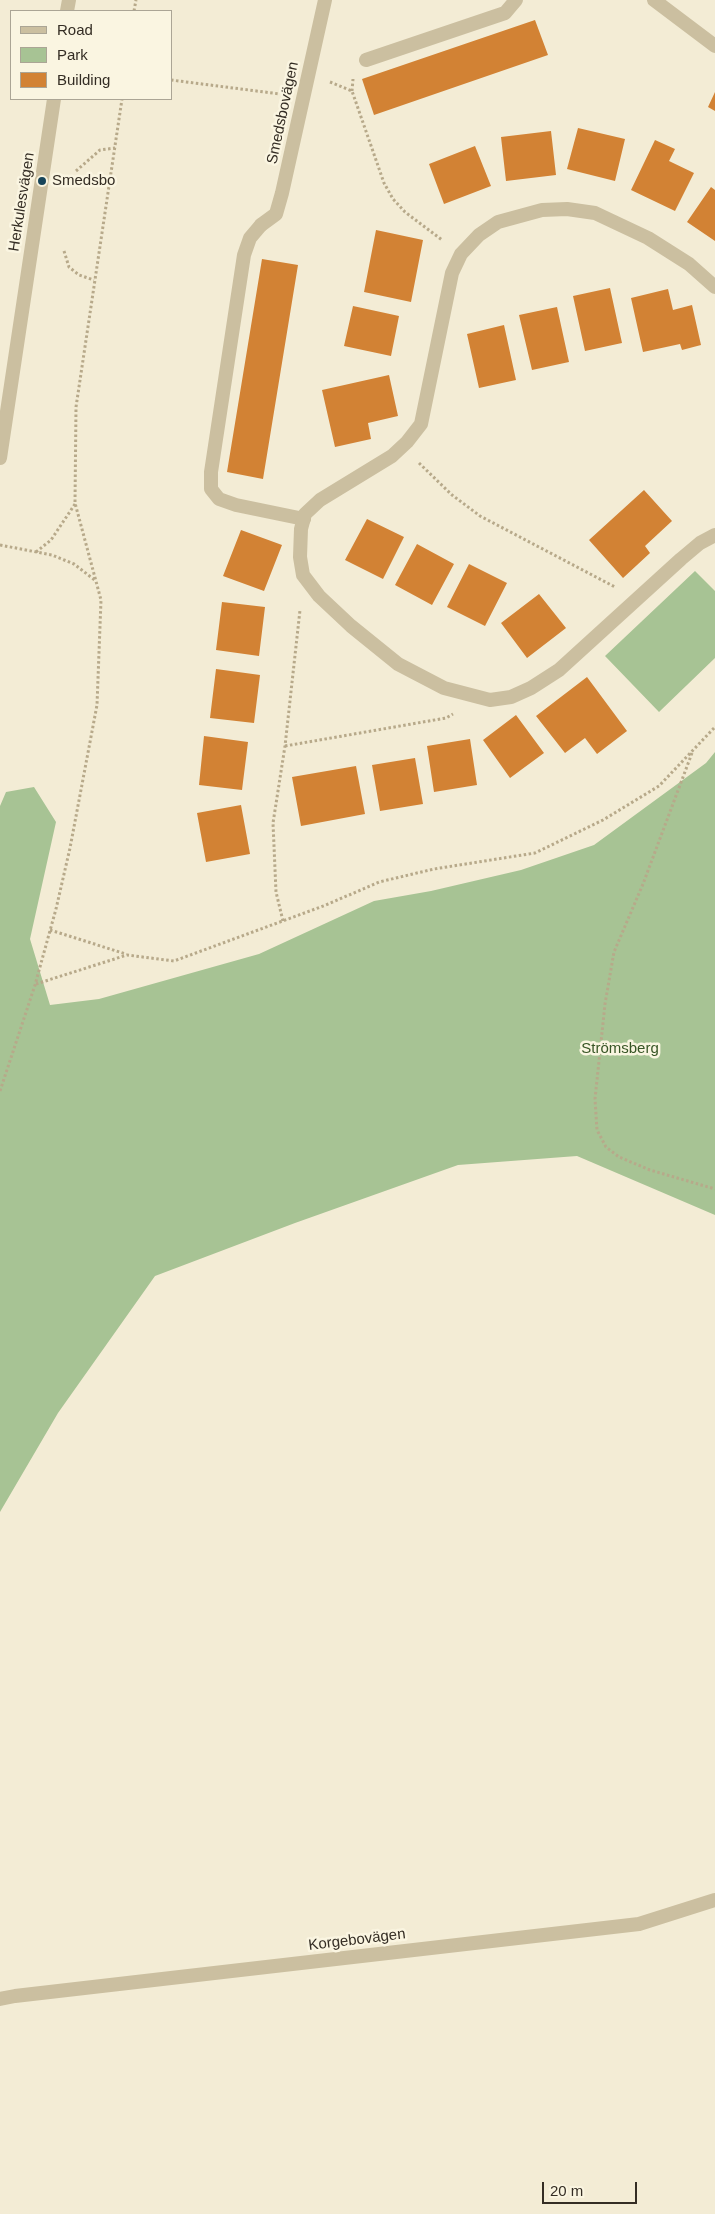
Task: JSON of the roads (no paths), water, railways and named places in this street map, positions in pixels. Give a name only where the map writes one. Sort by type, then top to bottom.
[{"type":"street","name":"Smedsbovägen","points":[[304,519],[236,505],[219,499],[211,489],[211,472],[244,255],[250,238],[276,214],[325,0]]},
{"type":"street","points":[[366,60],[505,13],[516,0]]},
{"type":"street","points":[[654,0],[715,46]]},
{"type":"street","name":"Herkulesvägen","points":[[0,458],[54,100]]},
{"type":"street","points":[[715,287],[689,264],[648,238],[595,213],[567,208],[542,210],[498,222],[479,235],[461,254],[452,273],[421,424],[403,446],[349,485],[320,500],[305,514],[301,529],[300,557],[304,574],[319,596],[344,620],[398,664],[444,688],[490,700],[511,697],[532,688],[559,670],[700,543],[715,535]]},
{"type":"street","name":"Korgebovägen","points":[[0,1999],[639,1924],[715,1900]]},
{"type":"place","name":"Smedsbo","points":[[42,181]]},
{"type":"park label","name":"Strömsberg","points":[[620,1049]]}]
